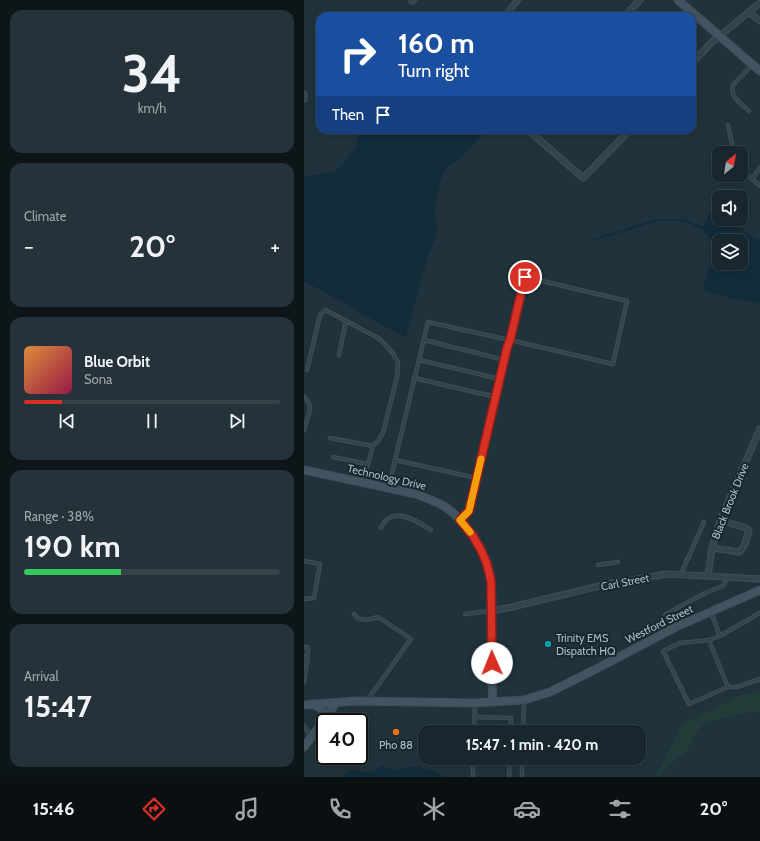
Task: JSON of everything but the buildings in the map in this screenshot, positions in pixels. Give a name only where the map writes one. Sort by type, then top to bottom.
[{"type":"main road","points":[[678,0],[692,12]]},
{"type":"main road","points":[[696,16],[760,71]]},
{"type":"main road","name":"Technology Drive","points":[[304,470],[416,494],[444,506],[460,520],[473,536],[481,550],[487,564],[491,581],[493,702]]},
{"type":"main road","name":"Westford Street","points":[[306,705],[366,701],[475,703],[524,700],[550,692],[711,611],[760,590]]},
{"type":"main road","points":[[329,713],[334,706],[334,702]]},
{"type":"main road","points":[[306,705],[319,707],[323,713]]},
{"type":"main road","points":[[304,747],[310,735],[316,730]]},
{"type":"street","points":[[508,12],[518,0]]},
{"type":"street","points":[[629,12],[640,0]]},
{"type":"street","points":[[696,60],[711,43],[760,3]]},
{"type":"street","points":[[749,12],[760,21]]},
{"type":"street","points":[[304,94],[304,99]]},
{"type":"street","points":[[533,134],[583,178],[626,134]]},
{"type":"street","name":"Black Brook Drive","points":[[708,576],[712,548],[720,520],[760,429]]},
{"type":"street","points":[[712,548],[739,552],[742,550],[749,531],[746,528],[720,520]]},
{"type":"street","name":"Carl Street","points":[[492,611],[612,583],[667,574],[760,579]]},
{"type":"lane","points":[[749,111],[736,98],[732,92],[732,89],[733,85],[752,65]]},
{"type":"lane","points":[[728,125],[732,146]]},
{"type":"lane","points":[[752,179],[760,168]]},
{"type":"lane","points":[[748,175],[760,186]]},
{"type":"lane","points":[[389,488],[428,322],[510,340],[613,364],[627,301],[525,277],[510,340],[500,379],[496,398],[476,478],[469,511],[460,520]]},
{"type":"lane","points":[[308,370],[320,314],[325,310],[380,339],[392,352],[398,362],[397,377],[383,433],[373,446],[363,482]]},
{"type":"lane","points":[[339,355],[346,320]]},
{"type":"lane","points":[[424,340],[505,360]]},
{"type":"lane","points":[[419,360],[500,379]]},
{"type":"lane","points":[[414,378],[496,398]]},
{"type":"lane","points":[[304,396],[310,405],[310,410],[304,430]]},
{"type":"lane","points":[[330,438],[373,446]]},
{"type":"lane","points":[[333,457],[367,464]]},
{"type":"lane","points":[[395,460],[476,478]]},
{"type":"lane","points":[[381,528],[390,517],[398,516],[409,518],[431,530]]},
{"type":"lane","points":[[681,575],[704,522]]},
{"type":"lane","points":[[304,561],[320,564],[314,598],[304,599]]},
{"type":"lane","points":[[598,565],[618,562]]},
{"type":"lane","points":[[666,633],[663,618],[666,614],[705,593],[723,586],[726,577]]},
{"type":"lane","points":[[465,614],[492,611]]},
{"type":"lane","points":[[711,611],[720,636]]},
{"type":"lane","points":[[760,613],[720,636],[710,640],[680,643],[663,651],[689,704],[728,687],[737,687],[760,679]]},
{"type":"lane","points":[[354,614],[362,620],[378,617],[411,639],[366,701]]},
{"type":"lane","points":[[710,640],[728,687]]},
{"type":"lane","points":[[304,647],[308,648],[306,663]]},
{"type":"lane","points":[[304,656],[307,666],[304,682]]},
{"type":"lane","points":[[523,725],[524,700]]},
{"type":"lane","points":[[474,725],[475,703]]},
{"type":"lane","points":[[474,717],[511,718],[510,725]]},
{"type":"lane","points":[[304,726],[310,735]]},
{"type":"lane","points":[[304,734],[310,735]]},
{"type":"lane","points":[[473,765],[473,777]]},
{"type":"lane","points":[[509,777],[510,765]]},
{"type":"lane","points":[[522,765],[522,777]]},
{"type":"green space","points":[[760,691],[760,711],[744,713],[706,722],[696,732],[687,750],[672,762],[658,777],[655,777],[682,724],[740,696]]},
{"type":"water","points":[[358,134],[482,134],[470,149],[445,170],[440,182],[434,213],[437,232],[428,256],[406,338],[304,281],[304,177],[336,171],[356,148]]},
{"type":"water","points":[[712,212],[712,226],[737,226],[754,238],[760,239],[760,304],[713,294],[705,289],[704,283],[708,269],[712,265],[712,270],[748,270],[748,234],[712,234],[712,243],[703,229],[709,214]]},
{"type":"water","points":[[382,766],[394,770],[399,770],[405,767],[421,768],[432,770],[445,777],[343,777],[353,770],[372,772]]},
{"type":"waterway","points":[[593,240],[657,220],[683,220],[705,229]]},
{"type":"slow traffic","points":[[470,532],[460,520],[469,511],[481,459]]},
{"type":"place","name":"Trinity EMS Dispatch HQ","points":[[548,644]]},
{"type":"place","name":"Pho 88","points":[[396,732]]},
{"type":"route","points":[[492,663],[491,581],[487,564],[481,550],[473,536],[460,520],[469,511],[525,277]]}]
